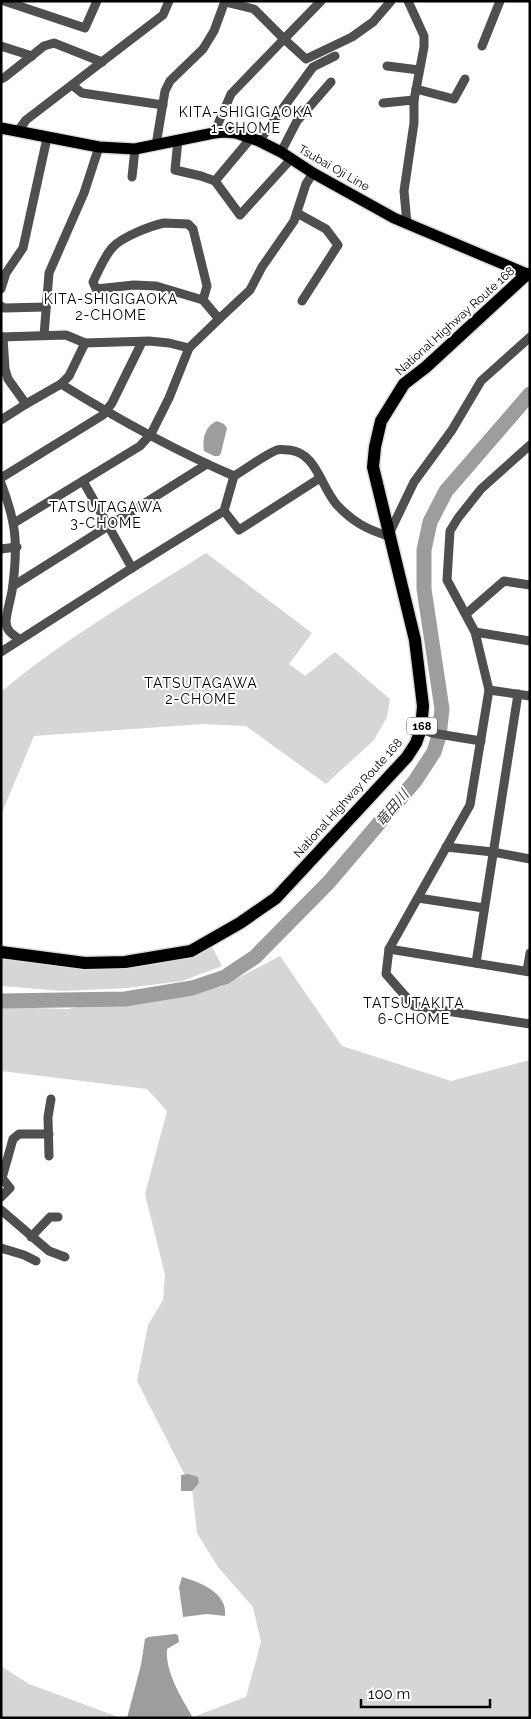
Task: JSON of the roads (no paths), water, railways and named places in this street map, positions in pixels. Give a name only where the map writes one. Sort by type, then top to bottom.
[{"type":"highway","name":"National Highway Route 168","points":[[1,952],[85,963],[125,962],[191,952],[240,924],[276,898],[407,757],[427,731],[415,640],[388,536],[373,467],[381,421],[404,384],[426,367],[528,274]]},
{"type":"main road","name":"Tsubai Oji Line","points":[[1,128],[99,147],[135,149],[214,133],[236,133],[255,139],[281,152],[313,173],[407,224],[445,238],[528,274]]},
{"type":"street","points":[[4,1],[85,28],[97,1]]},
{"type":"street","points":[[18,132],[26,120],[163,15],[169,1]]},
{"type":"street","points":[[214,133],[231,94],[321,1]]},
{"type":"street","points":[[156,145],[165,91],[170,81],[203,50],[214,31],[225,2],[250,4],[306,60],[352,37],[373,22],[391,1]]},
{"type":"street","points":[[407,224],[404,191],[414,123],[414,100],[418,70],[424,47],[424,36],[408,1]]},
{"type":"street","points":[[482,46],[500,1]]},
{"type":"street","points":[[1,79],[44,46],[54,43],[102,62]]},
{"type":"street","points":[[1,46],[32,56]]},
{"type":"street","points":[[214,181],[255,139],[313,66],[335,56]]},
{"type":"street","points":[[387,66],[418,70]]},
{"type":"street","points":[[416,90],[454,99],[466,79]]},
{"type":"street","points":[[281,152],[297,122],[331,82]]},
{"type":"street","points":[[72,85],[82,93],[163,105]]},
{"type":"street","points":[[383,103],[414,100]]},
{"type":"street","points":[[1,289],[6,272],[22,248],[47,138]]},
{"type":"street","points":[[178,140],[175,170],[214,181],[240,215],[291,159]]},
{"type":"street","points":[[44,335],[49,273],[84,193],[99,147]]},
{"type":"street","points":[[132,177],[135,149]]},
{"type":"street","points":[[14,523],[140,446],[151,434],[169,398],[189,348],[250,290],[262,267],[294,221],[306,184],[313,173]]},
{"type":"street","points":[[298,213],[326,230],[338,245],[302,301]]},
{"type":"street","points":[[202,300],[207,286],[193,229],[188,224],[164,222],[149,226],[113,246],[92,282],[96,289],[134,285],[156,286],[202,300],[219,319]]},
{"type":"street","points":[[1,306],[4,308],[46,307]]},
{"type":"street","points":[[26,404],[8,379],[5,369],[2,337],[66,335],[85,344],[168,343],[189,348]]},
{"type":"street","points":[[1,652],[224,511],[234,476],[278,450],[292,450],[304,455],[313,464],[336,504],[365,528],[388,536],[414,482],[452,430],[481,381],[530,337]]},
{"type":"street","points":[[1,478],[102,415],[112,403],[142,342]]},
{"type":"street","points":[[1,420],[60,384],[69,376],[85,344]]},
{"type":"street","points":[[60,384],[106,411],[206,464],[234,476]]},
{"type":"street","points":[[530,445],[481,489],[450,531],[448,580],[466,614],[471,628],[475,632],[490,690],[470,805],[389,949],[386,974],[414,1006],[530,1024]]},
{"type":"street","points":[[13,586],[206,464]]},
{"type":"street","points":[[224,511],[239,530],[320,478]]},
{"type":"street","points":[[82,481],[132,568]]},
{"type":"street","points":[[1,482],[10,506],[17,546],[13,586],[6,622],[9,632],[19,639]]},
{"type":"street","points":[[1,549],[17,546]]},
{"type":"street","points":[[466,614],[504,580],[530,585]]},
{"type":"street","points":[[475,632],[530,640]]},
{"type":"street","points":[[490,690],[530,696]]},
{"type":"street","points":[[476,963],[518,694]]},
{"type":"street","points":[[427,731],[481,741]]},
{"type":"street","points":[[446,847],[493,852],[530,859]]},
{"type":"street","points":[[418,898],[484,908]]},
{"type":"street","points":[[389,949],[528,972],[530,953]]},
{"type":"street","points":[[49,1156],[48,1117],[51,1099]]},
{"type":"street","points":[[1,1197],[10,1188],[2,1178],[13,1139],[19,1134],[49,1134]]},
{"type":"street","points":[[1,1210],[50,1251],[65,1257]]},
{"type":"street","points":[[31,1237],[50,1217],[58,1217]]},
{"type":"street","points":[[1,1248],[24,1254],[36,1261]]},
{"type":"waterway","name":"竜田川","points":[[1,1001],[125,999],[192,988],[225,977],[255,957],[329,882],[415,781],[434,752],[439,736],[442,709],[424,589],[424,550],[430,522],[446,491],[530,394]]},
{"type":"district","name":"KITA-SHIGIGAOKA 1-CHOME","points":[[246,120]]},
{"type":"district","name":"KITA-SHIGIGAOKA 2-CHOME","points":[[111,308]]},
{"type":"district","name":"TATSUTAGAWA 3-CHOME","points":[[106,516]]},
{"type":"district","name":"TATSUTAGAWA 2-CHOME","points":[[201,692]]},
{"type":"district","name":"TATSUTAKITA 6-CHOME","points":[[414,1012]]}]
